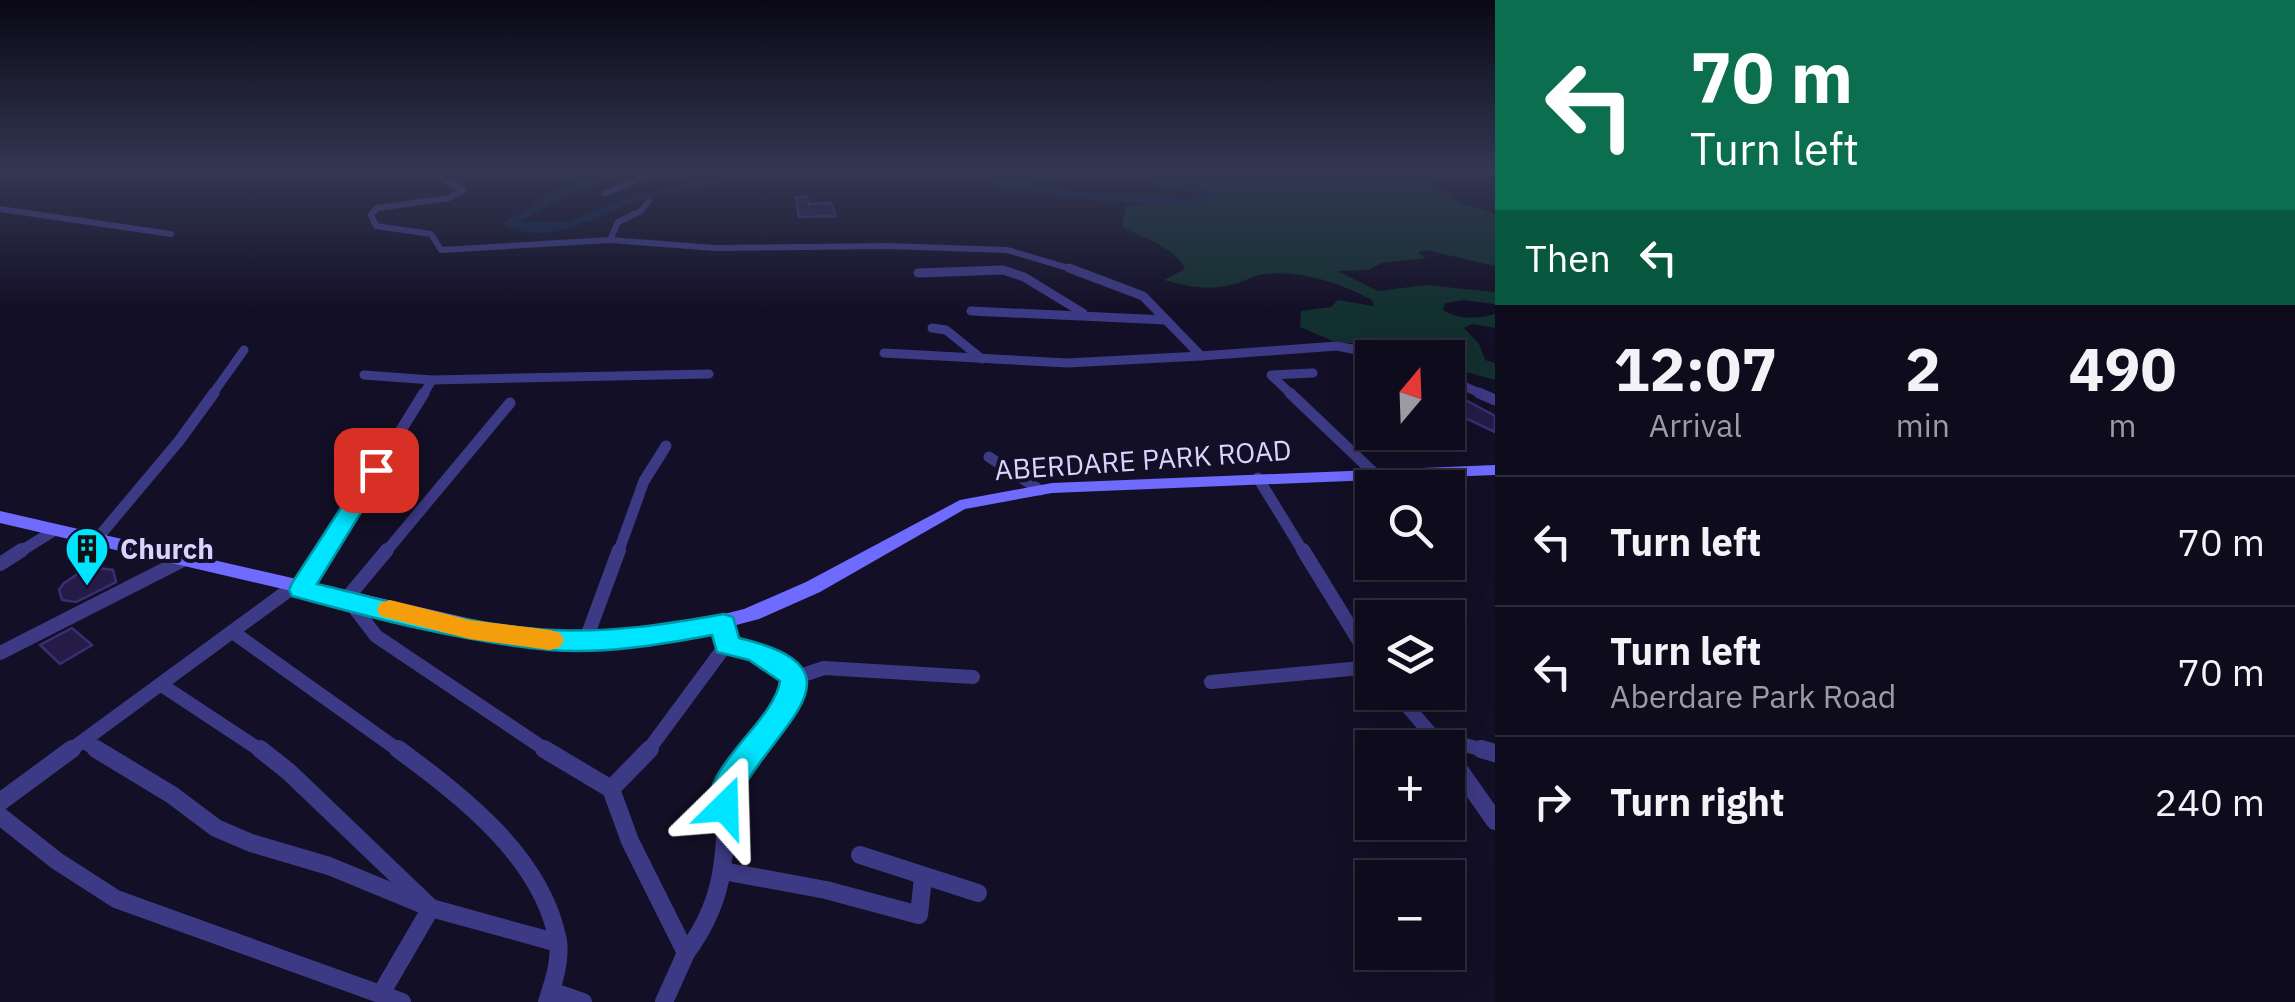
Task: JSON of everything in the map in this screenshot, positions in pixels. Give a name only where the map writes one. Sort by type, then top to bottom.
[{"type":"street","points":[[53,217],[172,234]]},
{"type":"street","points":[[371,217],[376,226],[422,230],[438,239],[441,250],[610,240],[715,248],[901,246],[1007,250],[1142,296],[1201,356]]},
{"type":"street","points":[[610,240],[618,222],[629,217]]},
{"type":"street","points":[[918,273],[1002,270],[1024,277],[1085,314]]},
{"type":"street","points":[[971,311],[1166,320]]},
{"type":"street","points":[[932,328],[946,330],[983,359]]},
{"type":"street","points":[[884,353],[1086,363],[1337,346],[1355,350]]},
{"type":"street","points":[[96,540],[179,441],[244,350]]},
{"type":"street","points":[[1314,373],[1272,375],[1371,470]]},
{"type":"street","points":[[364,374],[432,380],[709,374]]},
{"type":"street","points":[[0,802],[297,588],[432,380]]},
{"type":"street","points":[[1465,386],[1495,400]]},
{"type":"street","points":[[510,403],[347,598],[376,636],[522,736],[610,789],[630,841],[686,953]]},
{"type":"street","points":[[585,642],[644,482],[666,446]]},
{"type":"street","points":[[989,456],[1040,490]]},
{"type":"street","name":"ABERDARE PARK ROAD","points":[[1465,471],[1495,470]]},
{"type":"street","name":"ABERDARE PARK ROAD","points":[[0,517],[470,629],[585,642],[646,637],[724,623],[815,583],[960,505],[1040,490],[1355,474]]},
{"type":"street","points":[[1258,478],[1355,636]]},
{"type":"street","points":[[0,564],[54,530]]},
{"type":"street","points":[[0,653],[181,561]]},
{"type":"street","points":[[610,789],[661,738],[726,645],[724,623]]},
{"type":"street","points":[[234,633],[278,669],[410,757],[510,846],[536,880],[558,943],[549,996],[582,1002]]},
{"type":"street","points":[[726,645],[757,652],[794,678]]},
{"type":"street","points":[[1211,682],[1355,666]]},
{"type":"street","points":[[794,678],[824,668],[973,677]]},
{"type":"street","points":[[664,1002],[686,953],[704,930],[723,870],[728,789],[758,740],[792,698],[794,678]]},
{"type":"street","points":[[163,686],[252,743],[289,772],[431,908]]},
{"type":"street","points":[[1411,710],[1428,730]]},
{"type":"street","points":[[85,742],[216,828],[329,866],[431,908],[558,943]]},
{"type":"street","points":[[1465,747],[1495,753]]},
{"type":"street","points":[[1465,778],[1495,821]]},
{"type":"street","points":[[0,816],[56,861],[116,898],[402,1002]]},
{"type":"street","points":[[860,855],[978,894]]},
{"type":"street","points":[[723,870],[826,890],[918,915],[923,877]]},
{"type":"street","points":[[382,992],[431,908]]},
{"type":"green space","points":[[1124,217],[1495,217],[1495,266],[1426,250],[1418,252],[1425,258],[1381,263],[1369,270],[1337,271],[1378,291],[1426,285],[1495,292],[1495,304],[1463,300],[1445,303],[1443,310],[1468,318],[1495,314],[1495,328],[1472,324],[1464,328],[1479,344],[1485,360],[1495,363],[1495,380],[1465,372],[1465,340],[1355,340],[1355,344],[1333,341],[1300,327],[1301,311],[1331,307],[1338,300],[1374,306],[1372,300],[1334,283],[1292,274],[1265,274],[1208,288],[1164,280],[1185,269],[1174,255],[1122,227]]},
{"type":"building","points":[[1465,400],[1495,416],[1495,432],[1465,418]]},
{"type":"building","name":"Church","points":[[98,568],[113,570],[116,582],[76,602],[62,600],[59,590],[63,584],[79,573]]},
{"type":"building","points":[[72,628],[92,645],[60,664],[40,645]]},
{"type":"waterway","points":[[519,217],[508,223],[560,227],[594,217]]},
{"type":"slow traffic","points":[[390,609],[470,629],[550,640]]},
{"type":"place","name":"Church","points":[[87,587]]},
{"type":"route","points":[[376,470],[302,590],[470,629],[554,640],[585,642],[646,637],[724,623],[726,645],[757,652],[783,667],[794,678],[792,698],[737,771],[725,807]]}]
